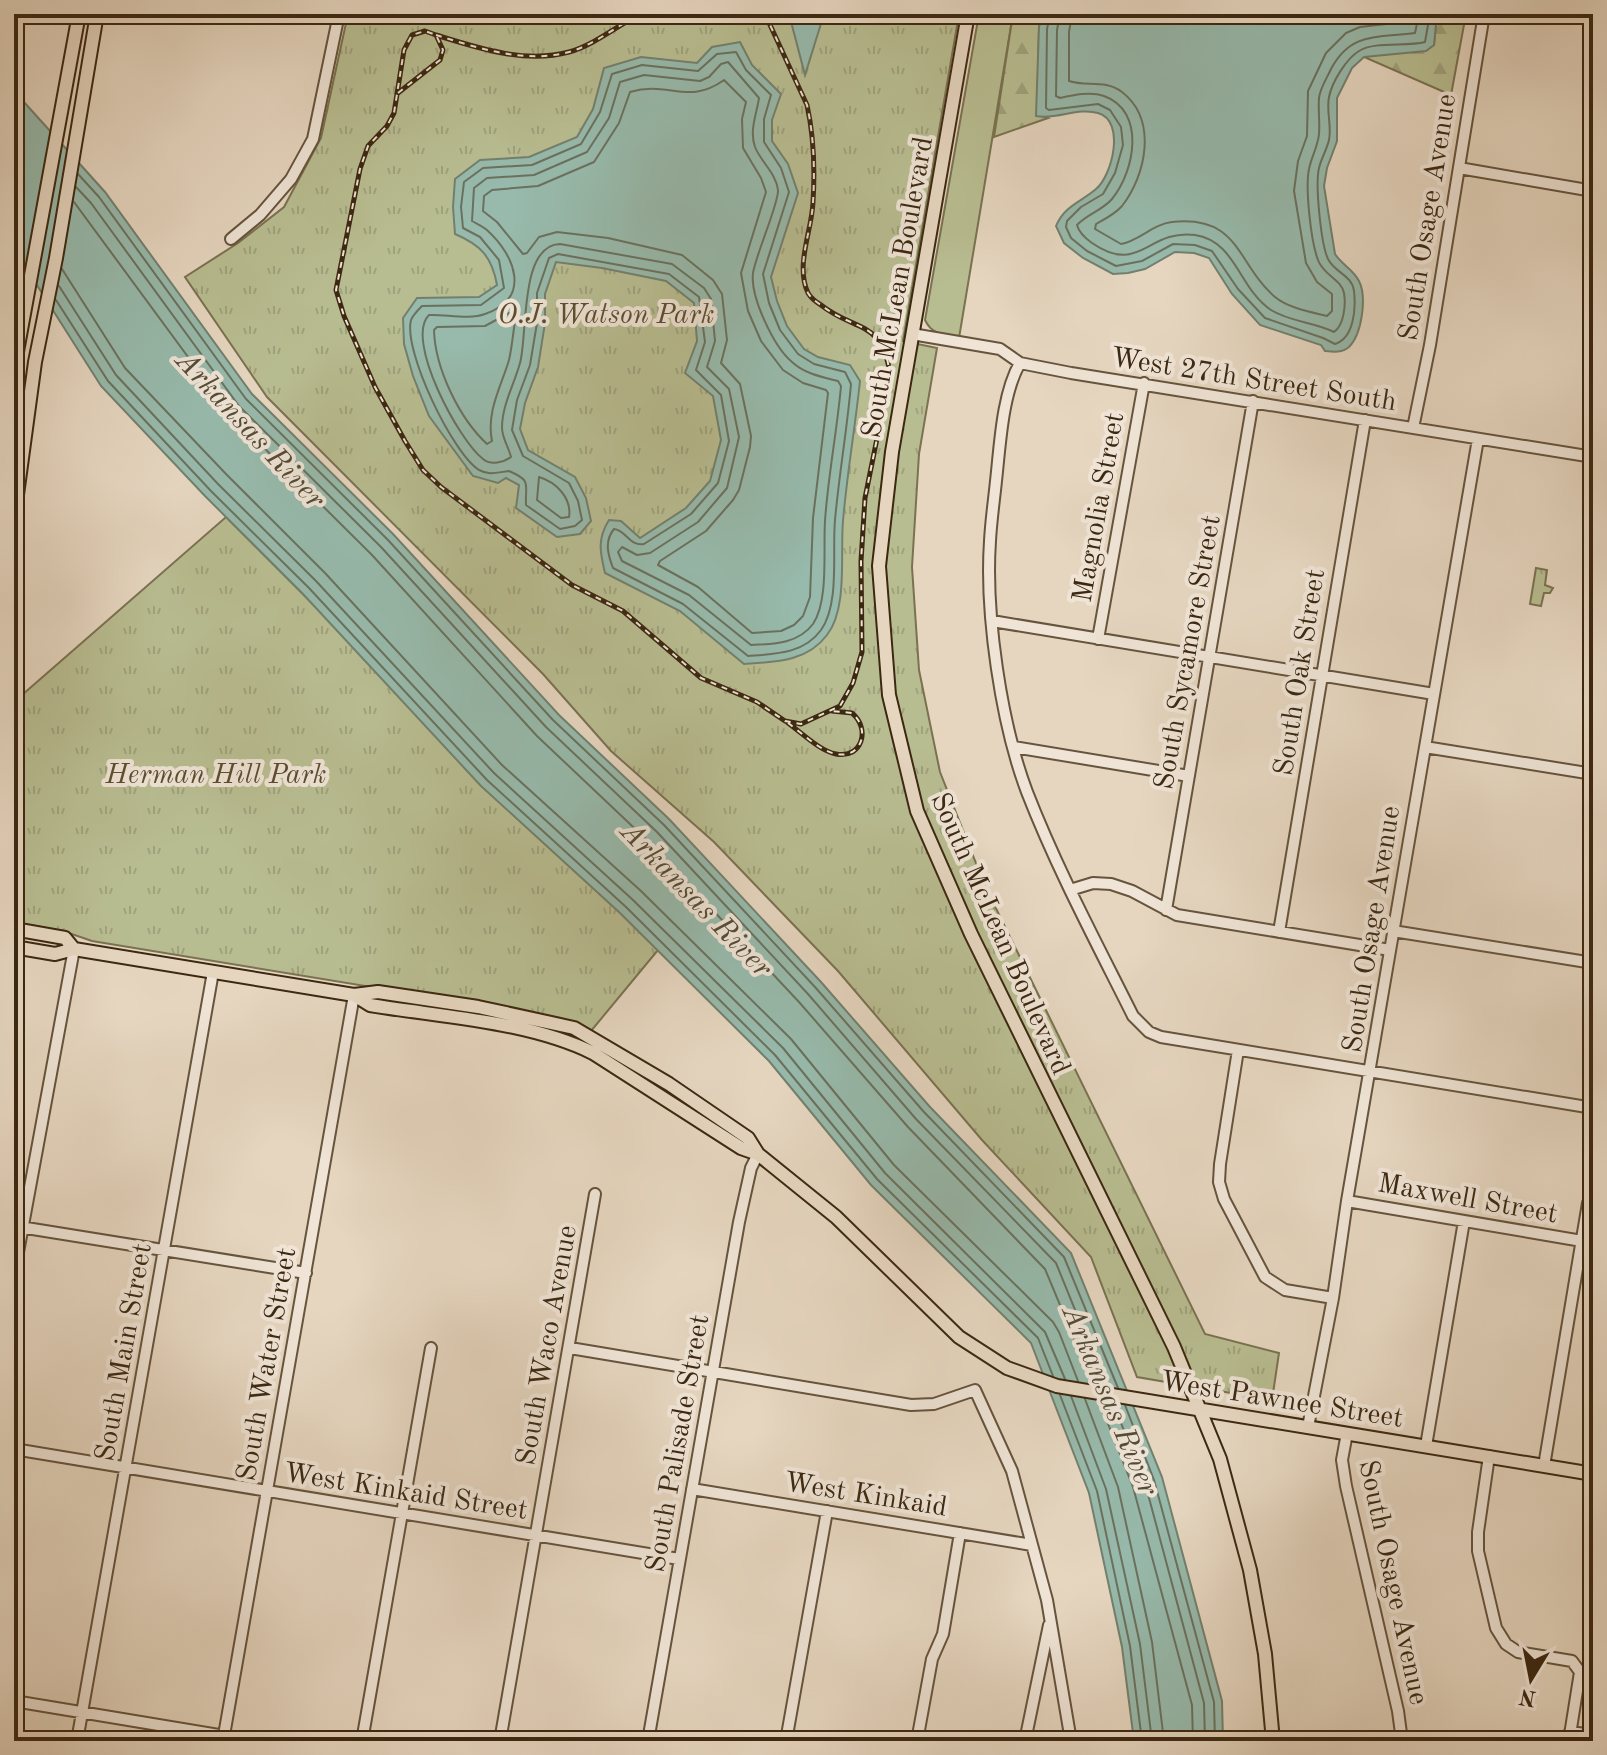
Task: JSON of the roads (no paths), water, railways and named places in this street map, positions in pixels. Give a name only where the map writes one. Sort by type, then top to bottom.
[{"type":"main road","points":[[15,361],[79,14]]},
{"type":"main road","points":[[14,517],[35,362],[56,258],[97,14]]},
{"type":"main road","name":"South McLean Boulevard","points":[[968,14],[892,452],[879,566],[889,695],[917,811],[971,934],[1174,1347],[1220,1459],[1250,1570],[1265,1654],[1273,1741]]},
{"type":"main road","points":[[14,929],[65,938],[74,949],[55,954],[14,947]]},
{"type":"main road","name":"West Pawnee Street","points":[[74,949],[354,995],[378,992],[492,1010],[574,1028],[606,1045],[748,1138],[758,1154],[836,1217],[959,1337],[1007,1368],[1057,1386],[1593,1474]]},
{"type":"street","points":[[231,239],[260,215],[291,179],[313,139],[339,15],[326,14]]},
{"type":"street","name":"South Osage Avenue","points":[[1413,428],[1484,14]]},
{"type":"street","points":[[1459,168],[1593,191]]},
{"type":"street","name":"West 27th Street South","points":[[912,334],[1000,349],[1020,363],[1593,457]]},
{"type":"street","points":[[1020,363],[1011,387],[1000,447],[991,530],[992,621],[996,657],[1026,789],[1070,890],[1133,1016],[1149,1032],[1161,1037],[1593,1108]]},
{"type":"street","name":"Magnolia Street","points":[[1098,639],[1144,383]]},
{"type":"street","name":"South Sycamore Street","points":[[1166,910],[1253,401]]},
{"type":"street","name":"South Oak Street","points":[[1279,932],[1365,420]]},
{"type":"street","name":"South Osage Avenue","points":[[1308,1427],[1333,1298],[1478,439]]},
{"type":"street","points":[[992,621],[1434,694]]},
{"type":"street","points":[[1014,747],[1189,776]]},
{"type":"street","points":[[1425,747],[1593,774]]},
{"type":"street","points":[[1070,890],[1093,883],[1111,884],[1187,917],[1390,950]]},
{"type":"street","points":[[1393,931],[1593,963]]},
{"type":"street","points":[[14,1274],[18,1227],[74,949]]},
{"type":"street","name":"South Main Street","points":[[77,1741],[213,972]]},
{"type":"street","name":"South Water Street","points":[[224,1738],[354,995]]},
{"type":"street","points":[[1238,1050],[1220,1164],[1219,1182],[1224,1199],[1265,1277],[1285,1290],[1333,1298]]},
{"type":"street","name":"South Palisade Street","points":[[648,1741],[739,1222],[758,1154]]},
{"type":"street","name":"South Waco Avenue","points":[[500,1741],[595,1194]]},
{"type":"street","points":[[1544,1466],[1588,1203],[1593,1199]]},
{"type":"street","name":"Maxwell Street","points":[[1347,1201],[1582,1241]]},
{"type":"street","points":[[1426,1446],[1464,1221]]},
{"type":"street","points":[[18,1227],[306,1273]]},
{"type":"street","points":[[362,1741],[431,1348]]},
{"type":"street","points":[[570,1348],[911,1405],[934,1404],[975,1390],[1012,1471],[1051,1618],[1071,1741]]},
{"type":"street","name":"South Osage Avenue","points":[[1347,1433],[1342,1460],[1346,1486],[1398,1711],[1402,1741]]},
{"type":"street","name":"West Kinkaid Street","points":[[14,1449],[679,1559]]},
{"type":"street","points":[[1489,1456],[1478,1551],[1496,1628],[1506,1644],[1518,1652],[1572,1661],[1578,1667],[1579,1678],[1569,1736],[1593,1735]]},
{"type":"street","name":"West Kinkaid","points":[[692,1489],[1032,1545]]},
{"type":"street","points":[[786,1741],[827,1511]]},
{"type":"street","points":[[917,1741],[932,1659],[943,1634],[960,1533]]},
{"type":"street","points":[[1025,1741],[1051,1618]]},
{"type":"street","points":[[14,1701],[255,1741]]},
{"type":"water","points":[[789,14],[824,14],[805,75]]},
{"type":"water","points":[[1043,14],[1437,14],[1434,45],[1426,51],[1364,57],[1352,68],[1337,98],[1337,141],[1324,186],[1335,254],[1357,277],[1361,288],[1363,305],[1360,325],[1349,347],[1335,352],[1325,351],[1321,345],[1260,325],[1232,294],[1209,258],[1175,252],[1145,269],[1113,274],[1083,258],[1064,243],[1056,226],[1059,219],[1102,182],[1111,161],[1114,137],[1107,118],[1098,113],[1036,116],[1039,27]]},
{"type":"water","points":[[740,42],[752,65],[781,94],[772,120],[772,141],[788,164],[798,193],[771,277],[777,301],[787,326],[804,349],[818,357],[850,365],[860,381],[843,521],[842,580],[834,624],[819,644],[800,656],[744,664],[680,611],[605,573],[601,552],[601,540],[609,520],[621,521],[640,538],[686,508],[710,481],[721,440],[713,396],[685,373],[697,341],[694,303],[666,281],[556,262],[545,294],[545,323],[538,367],[525,403],[520,429],[528,450],[575,477],[586,498],[591,521],[580,534],[557,537],[516,508],[519,485],[506,478],[498,483],[473,476],[429,416],[404,344],[403,318],[417,298],[479,297],[497,285],[484,253],[455,234],[455,179],[480,160],[529,157],[577,137],[593,109],[604,68],[641,57],[697,63],[712,47]]},
{"type":"water","name":"Arkansas River","points":[[14,91],[105,192],[252,394],[393,534],[559,715],[669,819],[821,982],[930,1107],[1071,1253],[1162,1477],[1222,1701],[1223,1741],[1134,1741],[1122,1647],[1089,1493],[1031,1343],[871,1185],[769,1061],[620,913],[481,786],[303,594],[101,386],[14,249]]},
{"type":"railway","points":[[436,35],[502,53],[552,55],[587,45],[640,14]]},
{"type":"railway","points":[[398,93],[440,60],[443,50],[436,35],[425,31],[412,35],[404,50],[394,113],[387,126],[368,146],[360,169],[336,290],[375,387],[423,470],[441,487],[572,585],[623,611],[701,678],[757,702],[785,721],[801,724],[840,706],[853,683],[862,652],[861,561],[865,498],[890,374],[886,356],[874,335],[815,301],[804,282],[805,248],[814,190],[809,117],[807,105],[765,14]]},
{"type":"railway","points":[[788,723],[817,746],[830,752],[852,752],[861,741],[858,720],[852,713],[832,711]]},
{"type":"park label","name":"O.J. Watson Park","points":[[606,313]]},
{"type":"park label","name":"Herman Hill Park","points":[[216,773]]}]
